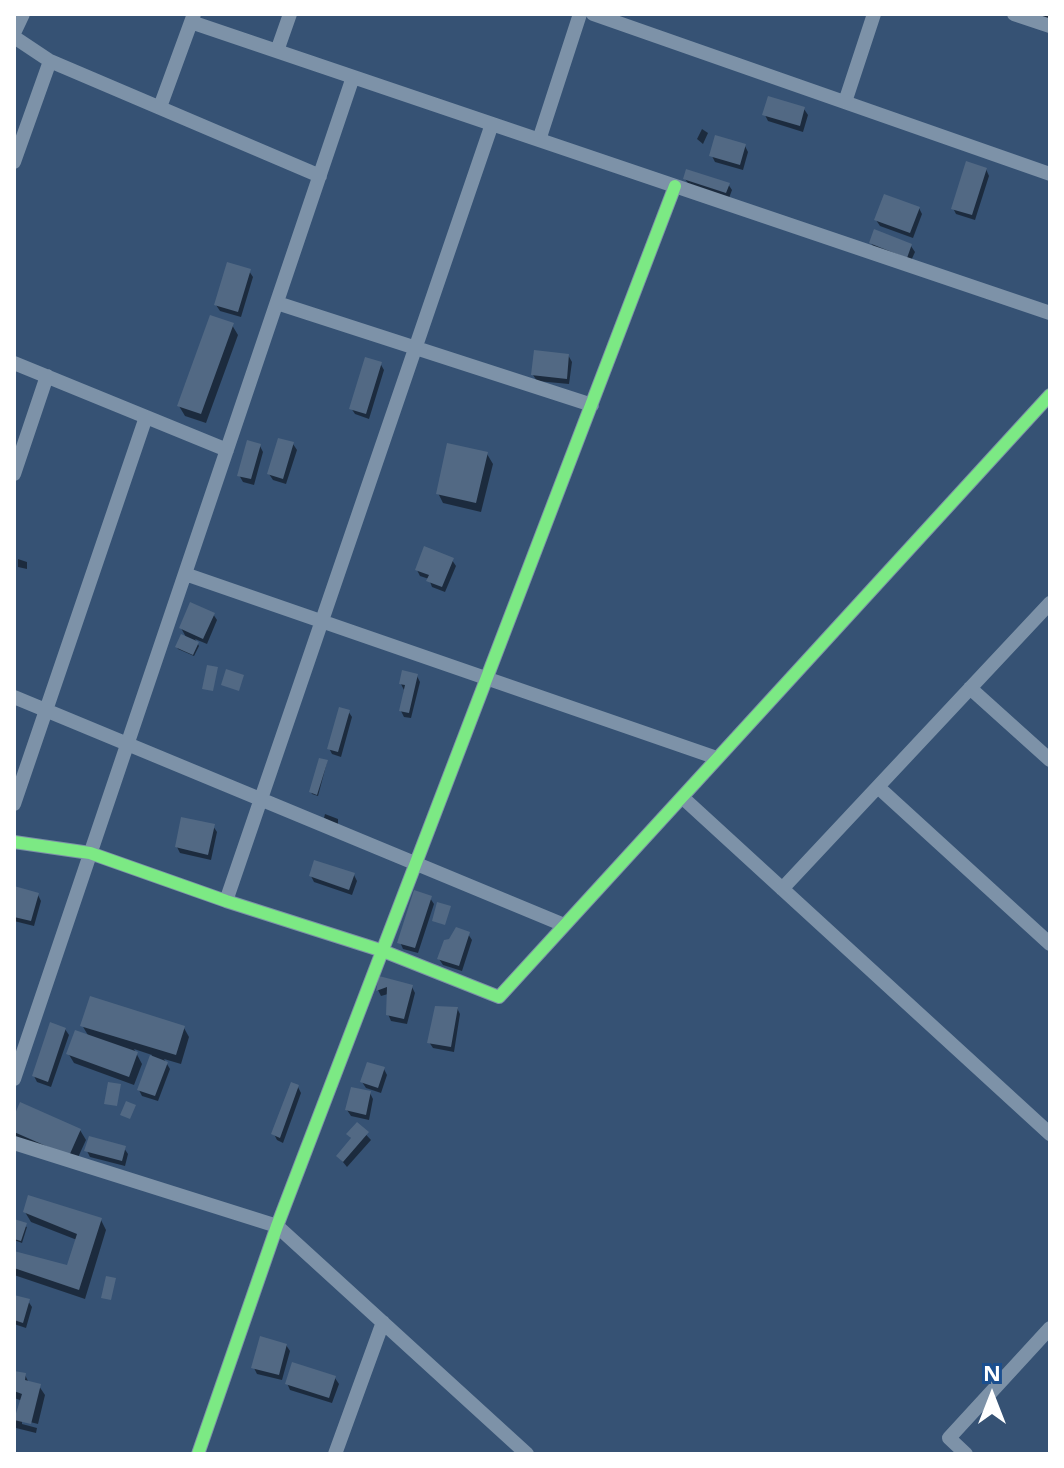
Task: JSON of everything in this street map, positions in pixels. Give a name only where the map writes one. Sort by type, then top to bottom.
[{"type":"street","points":[[23,14],[14,35],[50,61],[320,176]]},
{"type":"street","points":[[277,51],[290,14]]},
{"type":"street","points":[[539,140],[580,14]]},
{"type":"street","points":[[593,14],[1050,174]]},
{"type":"street","points":[[845,102],[874,14]]},
{"type":"street","points":[[1014,14],[1050,26]]},
{"type":"street","points":[[160,107],[193,18],[277,51],[1050,313]]},
{"type":"street","points":[[14,162],[50,61]]},
{"type":"street","points":[[14,1079],[20,1039],[90,853],[353,77]]},
{"type":"street","points":[[226,901],[492,124]]},
{"type":"street","points":[[198,1454],[277,1226],[675,186]]},
{"type":"street","points":[[277,303],[592,405]]},
{"type":"street","points":[[14,363],[227,450]]},
{"type":"street","points":[[14,474],[47,376]]},
{"type":"street","points":[[14,842],[90,853],[383,951],[499,997],[1050,395]]},
{"type":"street","points":[[14,804],[146,417]]},
{"type":"street","points":[[185,574],[717,758]]},
{"type":"street","points":[[782,889],[1050,603]]},
{"type":"street","points":[[970,688],[1050,760]]},
{"type":"street","points":[[14,697],[564,925]]},
{"type":"street","points":[[878,787],[1050,944]]},
{"type":"street","points":[[682,797],[1050,1134]]},
{"type":"street","points":[[14,1143],[277,1226],[527,1454]]},
{"type":"street","points":[[335,1454],[383,1322]]},
{"type":"street","points":[[966,1454],[949,1438],[1049,1332]]},
{"type":"building","points":[[768,96],[805,107],[800,126],[762,115]]},
{"type":"building","points":[[715,135],[746,144],[740,165],[709,156]]},
{"type":"building","points":[[966,161],[987,168],[972,215],[951,209]]},
{"type":"building","points":[[686,169],[730,183],[726,193],[683,179]]},
{"type":"building","points":[[884,194],[920,207],[910,233],[874,220]]},
{"type":"building","points":[[874,229],[912,244],[907,258],[869,243]]},
{"type":"building","points":[[227,262],[251,269],[238,312],[214,305]]},
{"type":"building","points":[[210,315],[234,323],[201,414],[177,406]]},
{"type":"building","points":[[534,350],[569,354],[567,379],[531,375]]},
{"type":"building","points":[[365,357],[382,362],[366,414],[349,409]]},
{"type":"building","points":[[278,438],[294,442],[283,479],[267,474]]},
{"type":"building","points":[[247,440],[261,444],[251,479],[237,476]]},
{"type":"building","points":[[447,443],[488,452],[476,503],[436,494]]},
{"type":"building","points":[[424,546],[454,558],[442,587],[426,581],[429,575],[415,570]]},
{"type":"building","points":[[190,602],[215,613],[203,639],[179,628]]},
{"type":"building","points":[[181,634],[199,642],[193,655],[175,647]]},
{"type":"building","points":[[207,665],[218,667],[213,691],[202,689]]},
{"type":"building","points":[[226,669],[244,675],[239,691],[221,685]]},
{"type":"building","points":[[402,670],[418,674],[409,713],[399,711],[405,685],[399,684]]},
{"type":"building","points":[[339,707],[350,710],[338,752],[327,749]]},
{"type":"building","points":[[319,758],[328,760],[317,795],[309,792]]},
{"type":"building","points":[[181,817],[215,824],[208,855],[175,847]]},
{"type":"building","points":[[314,860],[355,873],[349,890],[309,876]]},
{"type":"building","points":[[14,886],[39,893],[31,921],[14,917]]},
{"type":"building","points":[[414,890],[432,896],[415,948],[397,943]]},
{"type":"building","points":[[437,902],[451,906],[445,925],[432,921]]},
{"type":"building","points":[[456,927],[470,932],[459,966],[437,959],[444,940],[449,939]]},
{"type":"building","points":[[379,976],[413,985],[404,1019],[386,1015],[387,987],[376,991]]},
{"type":"building","points":[[90,996],[185,1026],[176,1055],[80,1026]]},
{"type":"building","points":[[435,1006],[458,1007],[451,1047],[427,1043]]},
{"type":"building","points":[[50,1022],[66,1028],[48,1082],[32,1076]]},
{"type":"building","points":[[75,1030],[138,1052],[129,1077],[66,1054]]},
{"type":"building","points":[[150,1055],[168,1062],[155,1096],[137,1090]]},
{"type":"building","points":[[367,1062],[385,1067],[378,1088],[360,1082]]},
{"type":"building","points":[[108,1082],[121,1084],[117,1106],[104,1104]]},
{"type":"building","points":[[291,1082],[299,1085],[280,1138],[271,1134]]},
{"type":"building","points":[[351,1087],[371,1091],[366,1115],[345,1110]]},
{"type":"building","points":[[126,1101],[136,1105],[130,1119],[120,1115]]},
{"type":"building","points":[[20,1102],[81,1129],[69,1156],[14,1132],[14,1116]]},
{"type":"building","points":[[357,1122],[369,1132],[343,1162],[336,1156],[351,1138],[346,1134]]},
{"type":"building","points":[[89,1136],[126,1146],[122,1161],[84,1151]]},
{"type":"building","points":[[28,1195],[102,1218],[79,1290],[14,1268],[14,1251],[67,1265],[77,1234],[23,1212]]},
{"type":"building","points":[[14,1219],[27,1223],[21,1241],[14,1239]]},
{"type":"building","points":[[106,1276],[116,1278],[111,1300],[101,1298]]},
{"type":"building","points":[[14,1295],[30,1299],[23,1323],[14,1320]]},
{"type":"building","points":[[260,1336],[287,1344],[279,1375],[251,1368]]},
{"type":"building","points":[[292,1362],[336,1376],[329,1398],[285,1384]]},
{"type":"building","points":[[14,1371],[26,1373],[25,1380],[41,1384],[31,1424],[14,1420],[22,1394],[14,1391]]},
{"type":"cycle path","points":[[198,1454],[277,1226],[675,186]]},
{"type":"cycle path","points":[[14,842],[90,853],[383,951],[499,997],[1050,395]]}]
